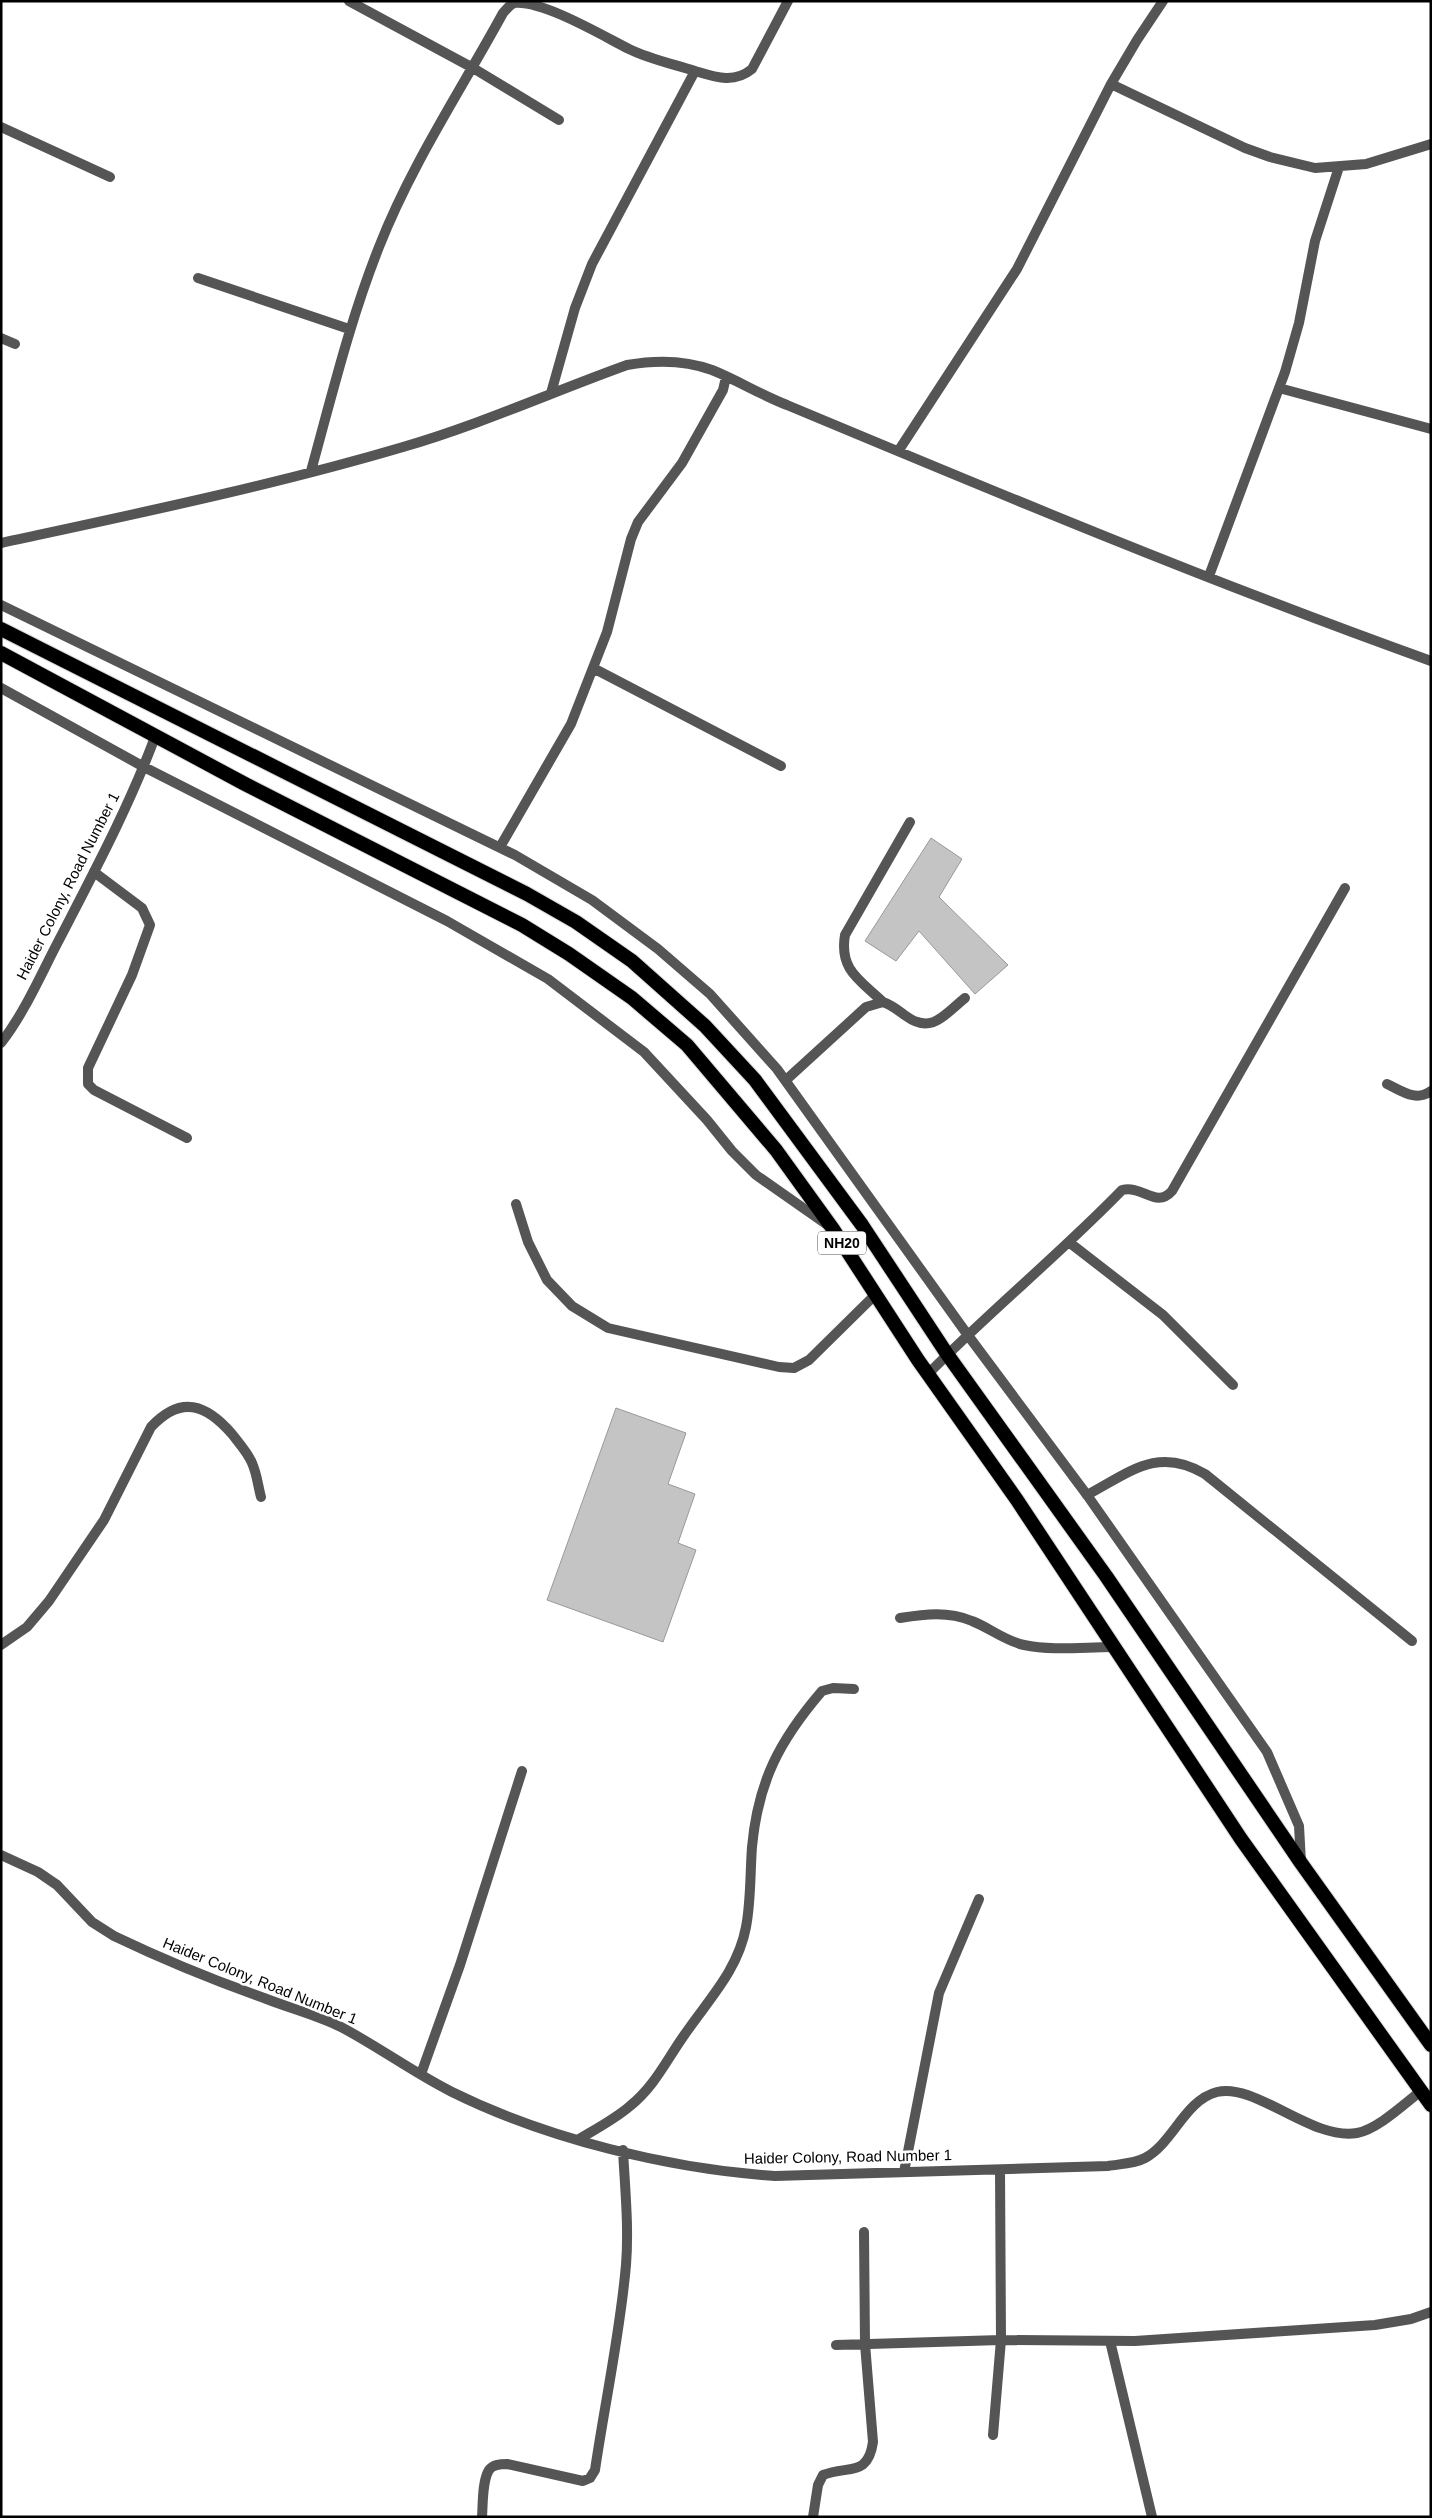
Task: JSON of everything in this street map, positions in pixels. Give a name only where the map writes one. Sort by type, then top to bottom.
[{"type":"highway","name":"NH20","points":[[1,629],[527,894],[576,922],[632,962],[705,1026],[755,1080],[862,1224],[947,1354],[1106,1576],[1301,1864],[1431,2045]]},
{"type":"highway","name":"NH20","points":[[1,653],[155,737],[522,925],[569,954],[632,998],[687,1045],[776,1150],[833,1229],[928,1374],[1017,1500],[1241,1839],[1431,2105]]},
{"type":"street","points":[[349,1],[473,68],[559,120]]},
{"type":"street","points":[[311,471],[349,329],[379,246],[400,199],[503,13],[514,2],[548,6],[567,14],[630,50],[718,78],[735,79],[744,76],[752,69],[788,1]]},
{"type":"street","points":[[899,450],[1017,269],[1032,236],[1111,84],[1136,40],[1163,1]]},
{"type":"street","points":[[551,393],[575,308],[592,264],[695,71]]},
{"type":"street","points":[[1111,84],[1270,157],[1315,168],[1339,168],[1366,164],[1431,144]]},
{"type":"street","points":[[1,126],[110,177]]},
{"type":"street","points":[[1209,576],[1278,388],[1299,323],[1315,241],[1339,168]]},
{"type":"street","points":[[198,278],[349,329]]},
{"type":"street","points":[[1,338],[15,344]]},
{"type":"street","points":[[1,543],[178,504],[404,447],[627,365],[646,362],[674,362],[711,370],[784,404],[1082,526],[1431,661]]},
{"type":"street","points":[[500,847],[571,724],[607,632],[631,539],[638,522],[690,450],[723,390],[726,377]]},
{"type":"street","points":[[1278,388],[1431,429]]},
{"type":"street","points":[[1,605],[500,847],[592,900],[658,949],[710,994],[786,1080],[967,1334],[1087,1495],[1267,1752],[1299,1826],[1301,1864]]},
{"type":"street","points":[[593,668],[782,766]]},
{"type":"street","points":[[1,688],[144,767],[447,921],[548,978],[644,1052],[707,1120],[732,1151],[756,1175],[833,1229]]},
{"type":"street","name":"Haider Colony, Road Number 1","points":[[1,1043],[30,994],[94,872],[144,767],[155,737]]},
{"type":"street","points":[[910,822],[845,935],[843,950],[846,962],[853,974],[883,1002],[914,1022],[935,1023],[965,998]]},
{"type":"street","points":[[94,872],[142,908],[150,925],[132,975],[88,1068],[88,1084],[94,1090],[187,1138]]},
{"type":"street","points":[[928,1374],[967,1334],[1070,1243],[1122,1190],[1134,1188],[1157,1198],[1168,1196],[1345,888]]},
{"type":"street","points":[[786,1080],[866,1007],[883,1002]]},
{"type":"street","points":[[1387,1084],[1414,1097],[1425,1096],[1431,1091]]},
{"type":"street","points":[[516,1204],[528,1242],[547,1280],[572,1306],[608,1328],[779,1367],[794,1368],[818,1352],[875,1295]]},
{"type":"street","points":[[1070,1243],[1163,1315],[1233,1385]]},
{"type":"street","points":[[1,1645],[27,1627],[104,1520],[151,1427],[160,1417],[188,1407],[200,1408],[216,1416],[241,1445],[252,1462],[261,1497]]},
{"type":"street","points":[[1087,1495],[1138,1468],[1155,1462],[1188,1464],[1206,1474],[1412,1641]]},
{"type":"street","points":[[900,1618],[932,1613],[954,1616],[971,1621],[1012,1642],[1026,1646],[1112,1646]]},
{"type":"street","points":[[579,2139],[630,2107],[647,2090],[732,1971],[746,1927],[757,1813],[769,1767],[778,1750],[822,1691],[833,1688],[854,1689]]},
{"type":"street","points":[[421,2074],[522,1771]]},
{"type":"street","name":"Haider Colony, Road Number 1","points":[[1,1856],[38,1872],[57,1885],[92,1922],[114,1936],[261,1997],[340,2027],[452,2091],[500,2113],[579,2139],[737,2174],[775,2176],[1108,2166],[1143,2159],[1156,2151],[1206,2096],[1218,2091],[1237,2093],[1257,2099],[1318,2127],[1338,2133],[1358,2133],[1372,2127],[1421,2091]]},
{"type":"street","points":[[904,2172],[939,1993],[979,1899]]},
{"type":"street","points":[[482,2517],[489,2469],[496,2464],[508,2464],[583,2481],[590,2478],[595,2470],[617,2337],[626,2264],[627,2212],[622,2150]]},
{"type":"street","points":[[993,2435],[1001,2340],[1000,2170]]},
{"type":"street","points":[[813,2517],[818,2485],[823,2475],[834,2471],[858,2468],[867,2463],[873,2442],[865,2344],[864,2232]]},
{"type":"street","points":[[836,2345],[1001,2340],[1110,2341],[1375,2325],[1411,2319],[1431,2312]]},
{"type":"street","points":[[1110,2341],[1152,2517]]},
{"type":"building","points":[[931,838],[962,859],[939,897],[1008,965],[975,994],[919,931],[896,961],[865,941]]},
{"type":"building","points":[[616,1408],[686,1433],[668,1484],[695,1494],[678,1543],[696,1550],[663,1642],[547,1600]]}]
